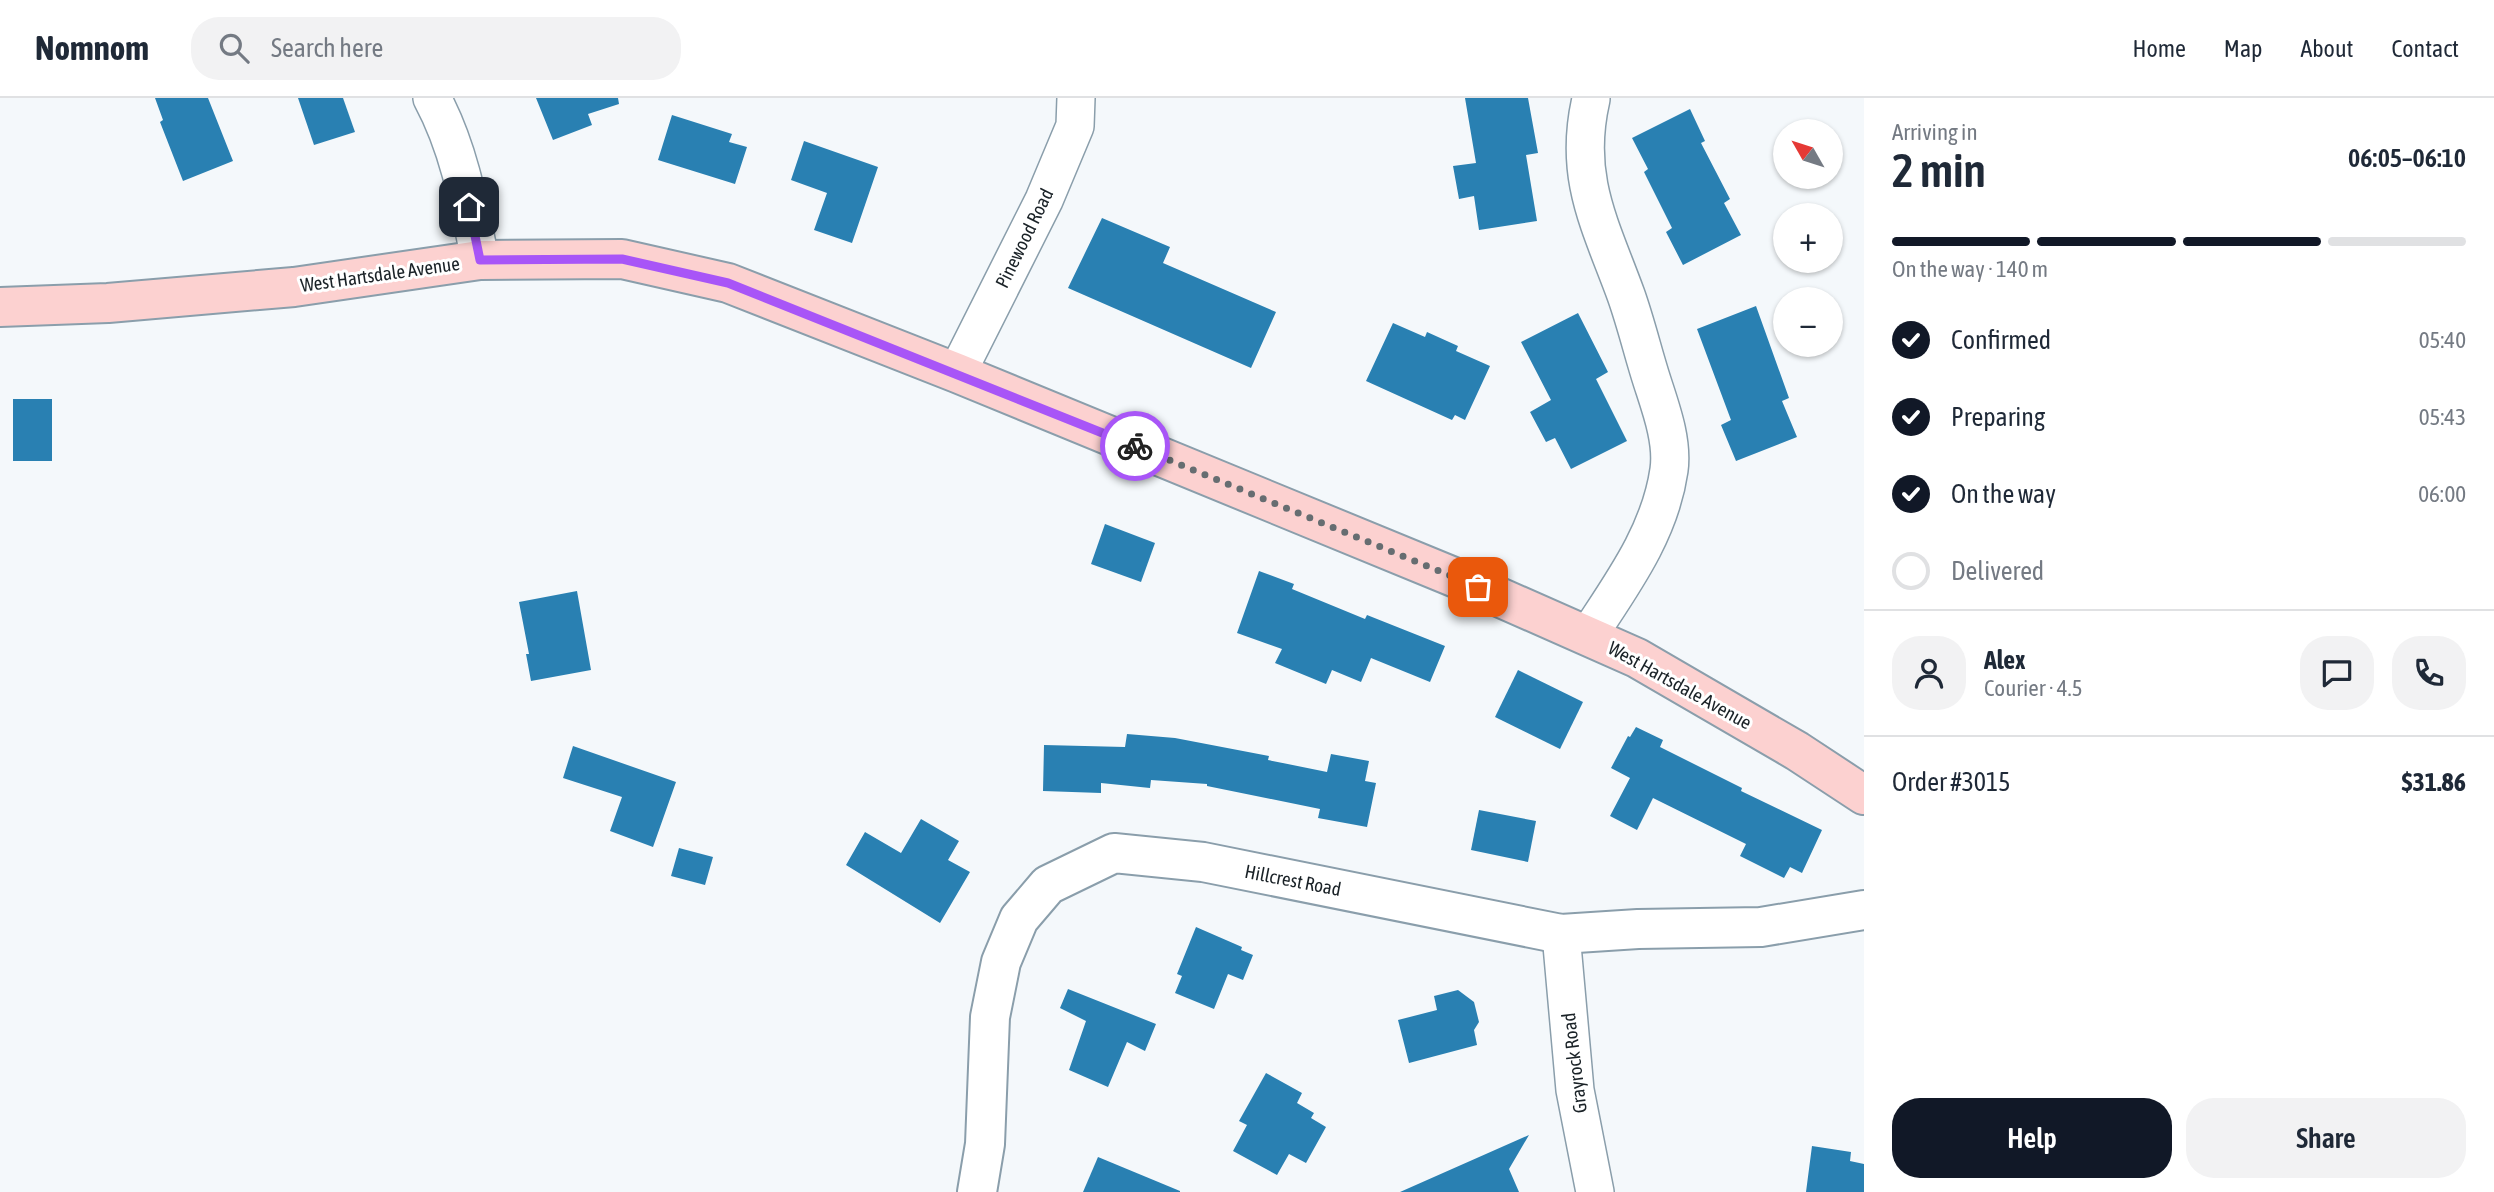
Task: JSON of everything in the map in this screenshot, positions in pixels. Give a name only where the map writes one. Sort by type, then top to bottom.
[{"type":"main road","name":"West Hartsdale Avenue","points":[[0,307],[108,303],[295,287],[480,260],[622,259],[728,283],[957,373],[1455,578],[1637,658],[1797,751],[1864,794]]},
{"type":"street","points":[[432,98],[447,125],[464,181],[480,260]]},
{"type":"street","name":"Pinewood Road","points":[[957,373],[1044,200],[1075,126],[1076,98]]},
{"type":"street","points":[[1588,636],[1641,554],[1661,504],[1669,467],[1662,412],[1626,297],[1593,211],[1586,163],[1585,129],[1601,99]]},
{"type":"street","name":"Hillcrest Road","points":[[977,1192],[985,1144],[990,1017],[1001,962],[1019,919],[1048,885],[1114,853],[1203,862],[1561,934],[1638,929],[1761,927],[1864,910]]},
{"type":"street","name":"Grayrock Road","points":[[1561,934],[1575,1090],[1595,1192]]},
{"type":"building","points":[[155,98],[208,98],[233,161],[183,181],[160,122],[163,120]]},
{"type":"building","points":[[298,98],[343,98],[355,132],[314,145]]},
{"type":"building","points":[[536,98],[618,98],[619,104],[588,114],[592,125],[553,140]]},
{"type":"building","points":[[1465,98],[1528,98],[1538,153],[1526,155],[1537,221],[1479,230],[1474,196],[1459,199],[1453,166],[1476,163]]},
{"type":"building","points":[[1690,109],[1705,141],[1701,143],[1730,199],[1724,203],[1741,235],[1683,265],[1666,232],[1672,228],[1644,172],[1648,169],[1632,138]]},
{"type":"building","points":[[672,115],[732,134],[729,142],[747,147],[735,184],[658,160]]},
{"type":"building","points":[[804,141],[878,167],[852,243],[814,230],[827,193],[791,180]]},
{"type":"building","points":[[1102,218],[1170,247],[1163,263],[1276,312],[1251,368],[1068,288]]},
{"type":"building","points":[[1756,306],[1789,398],[1782,401],[1797,437],[1736,461],[1721,425],[1731,420],[1697,329]]},
{"type":"building","points":[[1578,313],[1608,372],[1596,379],[1627,441],[1571,469],[1555,438],[1546,442],[1530,412],[1551,400],[1521,342]]},
{"type":"building","points":[[1393,323],[1425,337],[1427,332],[1458,346],[1456,351],[1490,366],[1465,420],[1455,415],[1452,420],[1366,381]]},
{"type":"building","points":[[13,399],[52,399],[52,461],[13,461]]},
{"type":"building","points":[[1105,524],[1155,543],[1141,582],[1091,564]]},
{"type":"building","points":[[1259,571],[1294,584],[1292,589],[1365,619],[1367,615],[1445,646],[1430,682],[1371,658],[1361,682],[1332,670],[1326,684],[1275,663],[1282,649],[1237,633]]},
{"type":"building","points":[[577,591],[591,670],[531,681],[519,602]]},
{"type":"building","points":[[1518,670],[1583,702],[1560,749],[1495,717]]},
{"type":"building","points":[[1636,727],[1663,740],[1660,747],[1742,788],[1741,791],[1822,830],[1802,873],[1790,867],[1784,878],[1740,856],[1746,844],[1653,798],[1637,830],[1610,816],[1630,778],[1611,768],[1628,736],[1630,737]]},
{"type":"building","points":[[1127,734],[1175,738],[1269,756],[1268,760],[1327,772],[1331,754],[1369,761],[1365,781],[1376,783],[1367,827],[1318,818],[1320,809],[1207,784],[1151,780],[1150,788],[1101,783],[1101,793],[1043,791],[1044,745],[1125,747]]},
{"type":"building","points":[[573,746],[676,782],[653,847],[610,831],[622,797],[563,778]]},
{"type":"building","points":[[1479,810],[1536,821],[1528,862],[1471,850]]},
{"type":"building","points":[[921,819],[959,841],[948,860],[970,872],[940,923],[846,865],[865,832],[901,853]]},
{"type":"building","points":[[679,848],[713,857],[705,885],[671,876]]},
{"type":"building","points":[[1196,927],[1242,947],[1241,950],[1253,955],[1243,980],[1228,974],[1214,1009],[1175,993],[1182,976],[1177,974]]},
{"type":"building","points":[[1068,989],[1156,1024],[1145,1051],[1127,1042],[1108,1087],[1069,1070],[1086,1021],[1060,1008]]},
{"type":"building","points":[[1458,990],[1474,1002],[1479,1022],[1474,1030],[1477,1045],[1409,1063],[1398,1020],[1437,1010],[1434,996]]},
{"type":"building","points":[[1266,1073],[1302,1093],[1297,1103],[1314,1113],[1311,1118],[1326,1127],[1306,1163],[1289,1154],[1277,1175],[1233,1151],[1247,1125],[1239,1121]]},
{"type":"building","points":[[1529,1135],[1509,1169],[1519,1192],[1400,1192]]},
{"type":"building","points":[[1812,1146],[1851,1152],[1850,1161],[1864,1164],[1864,1192],[1806,1192]]},
{"type":"building","points":[[1098,1157],[1180,1191],[1180,1192],[1083,1192]]},
{"type":"way so far","points":[[1135,446],[1478,587]]},
{"type":"route","points":[[469,207],[480,260],[622,259],[728,283],[1135,446]]}]
